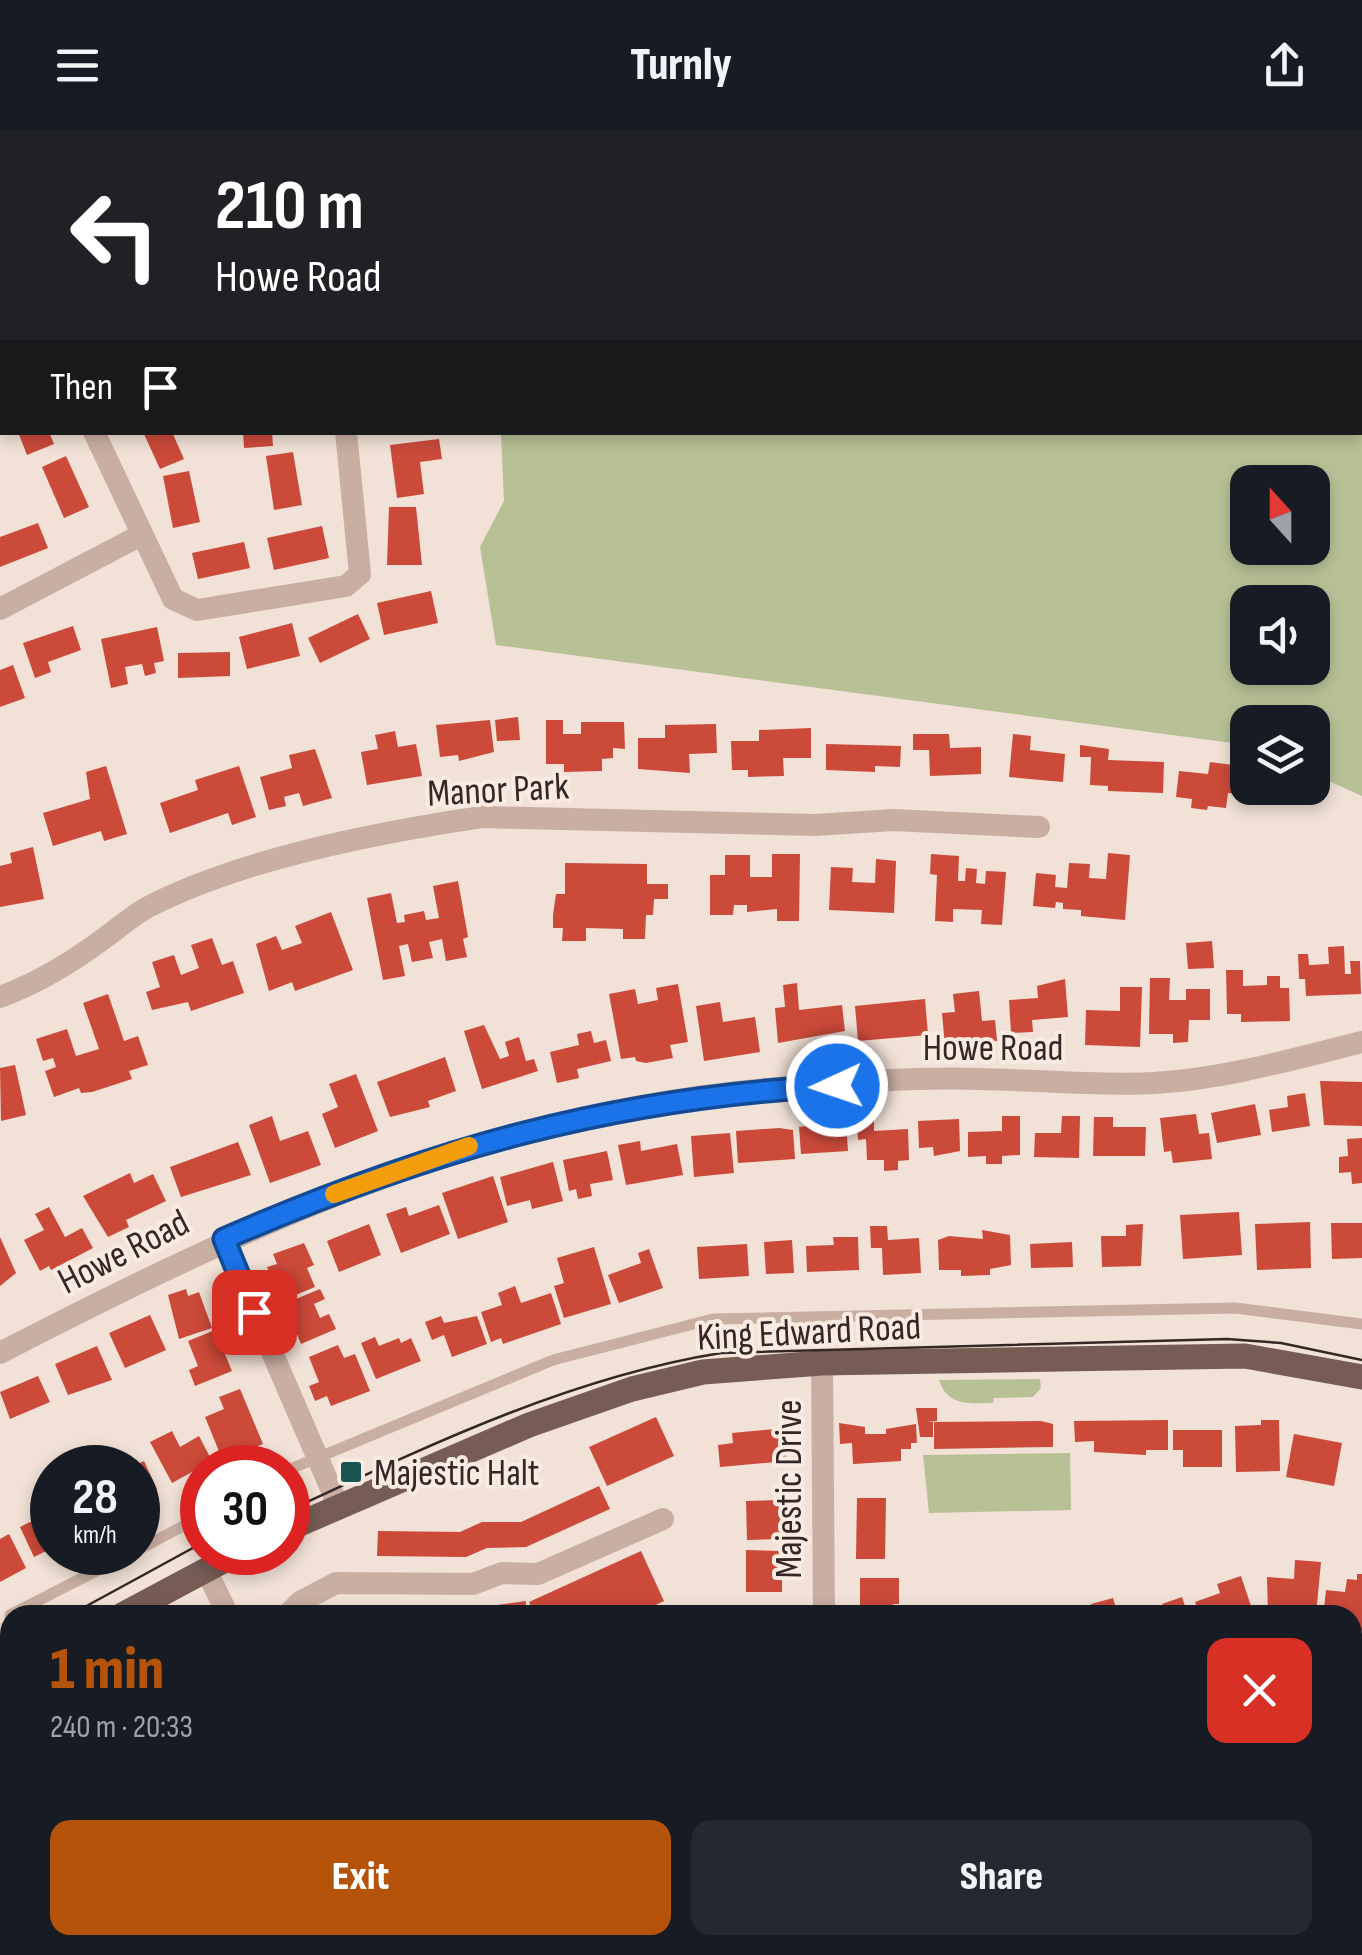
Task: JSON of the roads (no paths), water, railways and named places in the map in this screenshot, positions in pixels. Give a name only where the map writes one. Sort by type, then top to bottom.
[{"type":"main road","name":"King Edward Road","points":[[310,1518],[529,1425],[632,1389],[702,1372],[822,1364],[1245,1356],[1362,1377]]},
{"type":"main road","points":[[141,1605],[197,1575]]},
{"type":"street","points":[[95,435],[173,599],[196,610],[346,586],[360,574],[346,435]]},
{"type":"street","points":[[0,609],[141,535]]},
{"type":"street","name":"Manor Park","points":[[0,997],[54,974],[145,908],[172,896],[282,859],[430,824],[500,817],[816,826],[893,820],[1038,827]]},
{"type":"street","name":"Howe Road","points":[[0,1353],[224,1239],[435,1156],[607,1110],[769,1089],[923,1081],[1152,1083],[1202,1078],[1362,1042]]},
{"type":"street","name":"Howe Road","points":[[224,1239],[338,1505]]},
{"type":"street","name":"Majestic Drive","points":[[822,1364],[824,1605]]},
{"type":"street","points":[[297,1605],[336,1584],[473,1584],[502,1573],[538,1574],[663,1519]]},
{"type":"street","points":[[208,1575],[223,1605]]},
{"type":"lane","points":[[310,1460],[553,1360],[713,1320],[1235,1308],[1362,1324]]},
{"type":"lane","points":[[29,1605],[88,1575]]},
{"type":"tram line","points":[[310,1501],[445,1439],[554,1397],[665,1364],[721,1353],[1227,1339],[1281,1343],[1362,1360]]},
{"type":"tram line","points":[[88,1605],[180,1555]]},
{"type":"place","name":"Majestic Halt","points":[[351,1472]]}]
